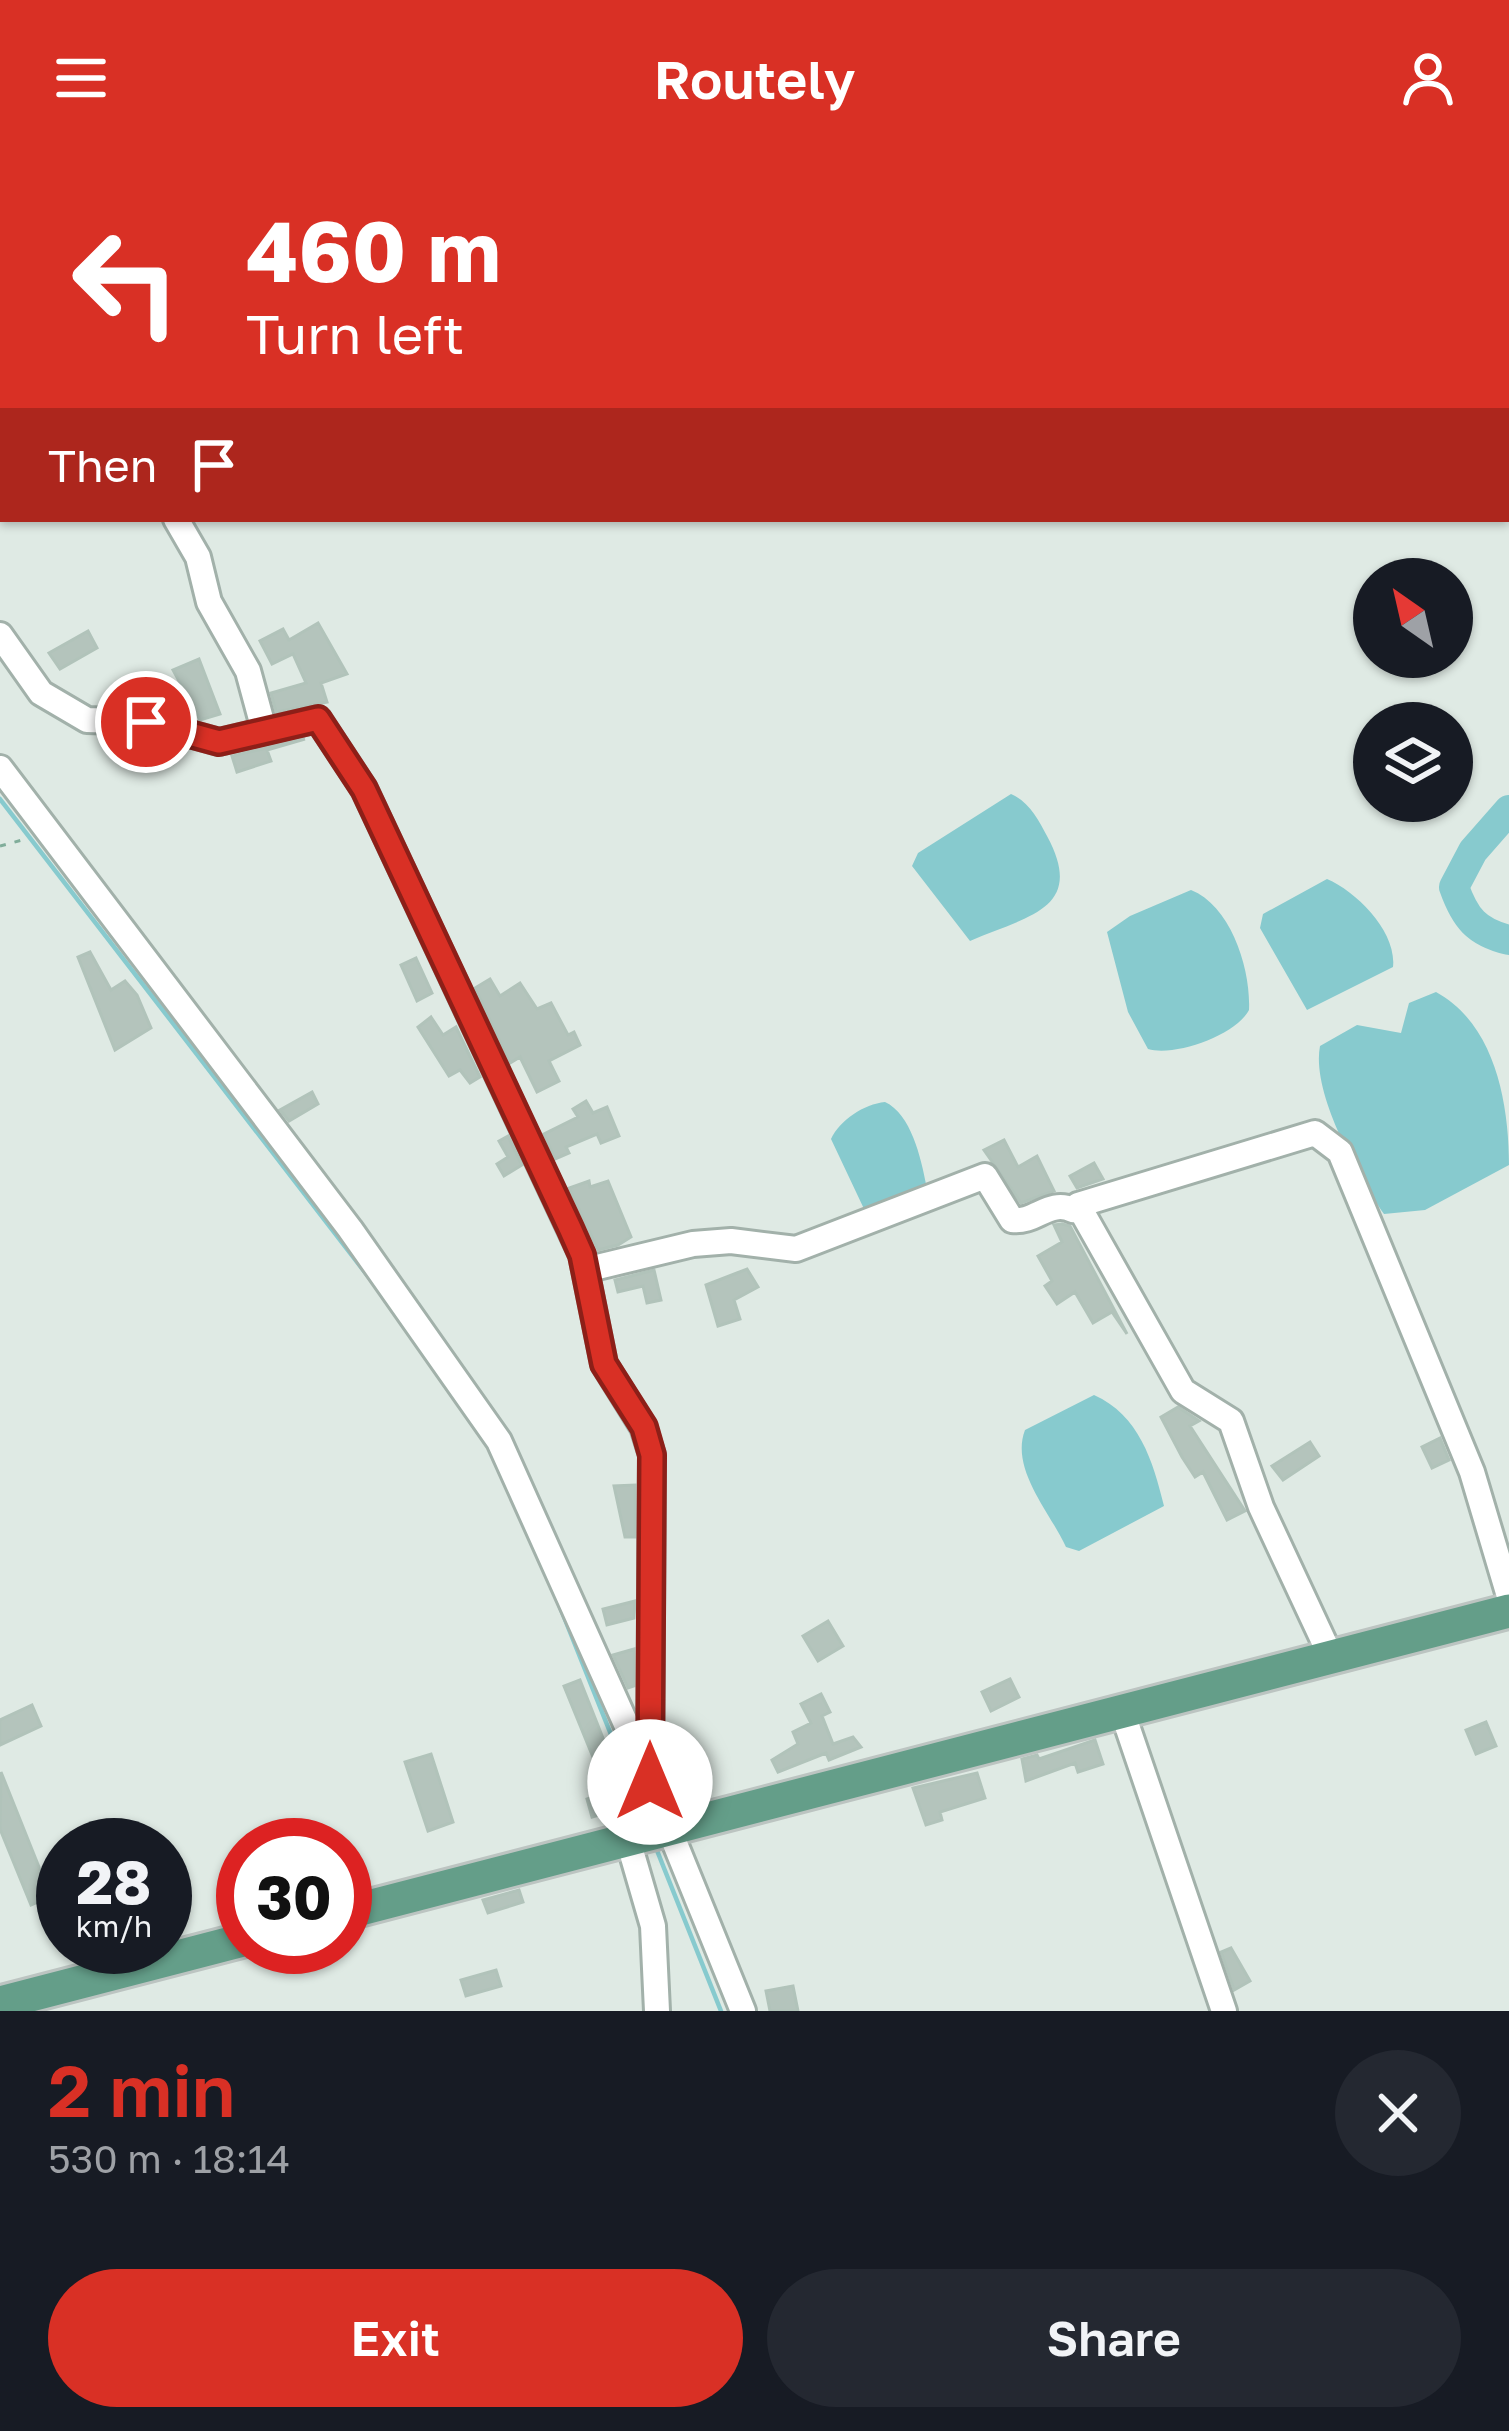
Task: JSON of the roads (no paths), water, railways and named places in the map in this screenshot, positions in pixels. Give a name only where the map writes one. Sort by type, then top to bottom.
[{"type":"main road","points":[[372,1906],[1509,1611]]},
{"type":"main road","points":[[0,2003],[216,1947]]},
{"type":"street","points":[[178,522],[198,557],[208,602],[248,671],[264,730]]},
{"type":"street","points":[[0,635],[41,693],[87,720],[146,722],[219,742],[318,719],[342,751],[463,993],[585,1270],[604,1364],[644,1427],[652,1455],[650,1782]]},
{"type":"street","points":[[0,768],[463,1383],[540,1524],[742,2011]]},
{"type":"street","points":[[585,1270],[693,1244],[731,1241],[796,1249],[985,1176],[1012,1220],[1029,1219],[1052,1206],[1073,1210],[1315,1133],[1340,1152],[1472,1472],[1509,1596]]},
{"type":"street","points":[[1078,1205],[1183,1390],[1231,1421],[1261,1507],[1331,1657]]},
{"type":"street","points":[[1122,1711],[1225,2011]]},
{"type":"street","points":[[632,1839],[653,1926],[657,2011]]},
{"type":"water","points":[[1011,794],[1040,823],[1060,880],[1044,907],[970,941],[912,866],[918,853]]},
{"type":"water","points":[[1327,879],[1351,893],[1382,927],[1393,967],[1307,1010],[1260,928],[1263,914]]},
{"type":"water","points":[[1191,890],[1217,910],[1236,941],[1249,1010],[1232,1028],[1204,1042],[1173,1050],[1148,1049],[1128,1012],[1107,932],[1130,916]]},
{"type":"water","points":[[1436,992],[1472,1024],[1495,1067],[1506,1116],[1509,1165],[1425,1210],[1384,1214],[1329,1110],[1319,1065],[1320,1046],[1357,1025],[1401,1033],[1409,1003]]},
{"type":"water","points":[[885,1102],[908,1126],[926,1184],[865,1211],[831,1139],[854,1114]]},
{"type":"water","points":[[1094,1395],[1122,1414],[1142,1441],[1164,1506],[1079,1551],[1066,1547],[1034,1490],[1022,1445],[1025,1430]]},
{"type":"waterway","points":[[0,799],[374,1284]]},
{"type":"waterway","points":[[1509,810],[1473,851],[1454,887],[1473,922],[1509,940]]},
{"type":"waterway","points":[[552,1587],[646,1822]]},
{"type":"waterway","points":[[654,1843],[721,2011]]}]
